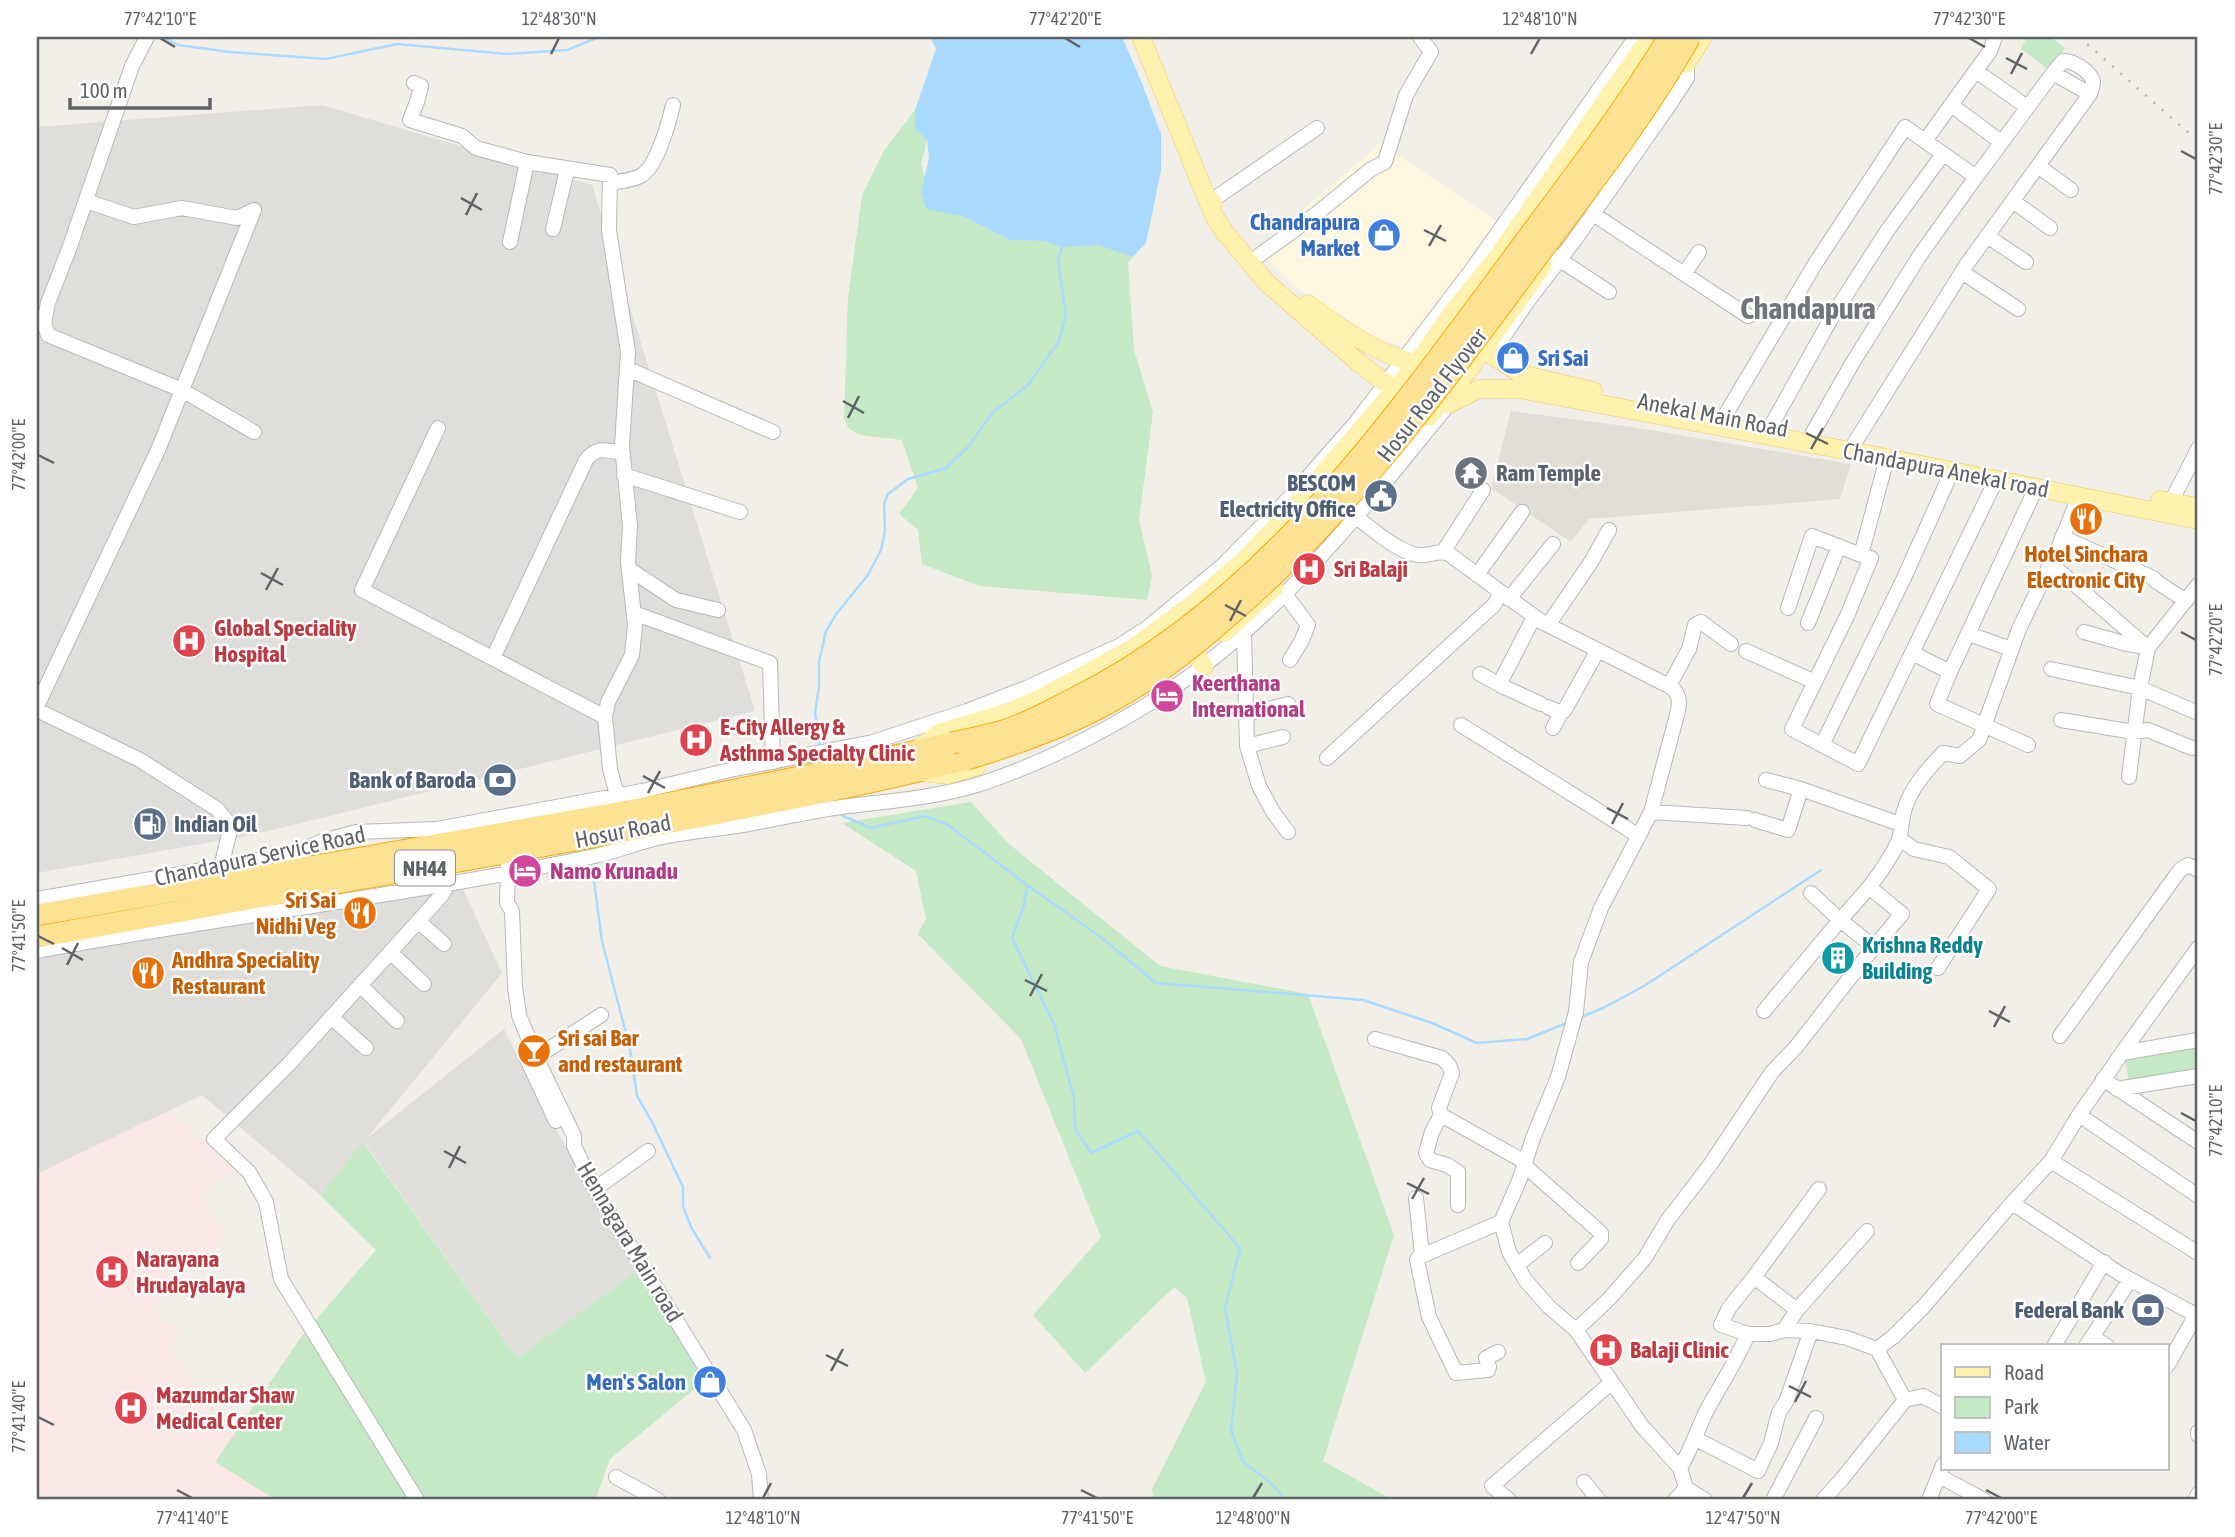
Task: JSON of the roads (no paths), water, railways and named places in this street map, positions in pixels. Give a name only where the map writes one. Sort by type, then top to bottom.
[{"type":"highway","name":"Hosur Road Flyover","points":[[916,762],[952,743],[1006,731],[1100,685],[1145,658],[1205,614],[1267,559],[1359,461],[1405,402],[1577,171],[1669,37]]},
{"type":"highway","name":"Hosur Road Flyover","points":[[916,762],[967,760],[1042,734],[1086,715],[1145,680],[1215,629],[1293,559],[1378,466],[1423,411],[1601,171],[1672,68],[1690,37]]},
{"type":"highway","name":"Hosur Road","points":[[37,937],[508,862],[824,782],[916,762]]},
{"type":"highway","name":"Hosur Road","points":[[37,915],[221,875],[824,782]]},
{"type":"main road","points":[[1140,37],[1214,216],[1224,233],[1267,283],[1359,363],[1390,386],[1445,403]]},
{"type":"main road","points":[[1650,37],[1499,254],[1441,318],[1410,362],[1290,512],[1248,556],[1194,603],[1133,648],[1043,697],[1011,711],[939,733],[916,762],[948,775],[1033,748],[1091,722],[1200,661],[1248,613],[1281,589],[1486,353],[1533,279],[1555,257],[1703,37]]},
{"type":"main road","points":[[1208,197],[1275,278],[1332,323],[1391,356],[1410,362]]},
{"type":"main road","points":[[1499,254],[1533,279]]},
{"type":"main road","name":"Anekal Main Road","points":[[1441,318],[1486,353],[1521,374],[1724,422],[1771,426],[1855,442],[2168,508],[2198,507]]},
{"type":"main road","name":"Chandapura Anekal road","points":[[1445,403],[1479,389],[1520,389],[1724,422],[1996,481],[2168,508],[2198,520]]},
{"type":"main road","points":[[1248,556],[1281,589]]},
{"type":"street","points":[[147,37],[132,66],[86,201],[42,302],[44,323],[48,335],[182,390],[254,432]]},
{"type":"street","points":[[1258,257],[1370,170],[1385,162],[1406,95],[1431,52],[1420,37]]},
{"type":"street","points":[[1441,318],[1636,37]]},
{"type":"street","points":[[1925,141],[1990,51],[1995,37]]},
{"type":"street","points":[[1486,353],[1555,257],[1593,215],[1687,78],[1686,63]]},
{"type":"street","points":[[1976,71],[2028,107]]},
{"type":"street","points":[[1812,434],[1920,255],[2053,72],[2090,94],[1962,272],[1855,442]]},
{"type":"street","points":[[414,83],[421,86],[410,120],[462,136],[475,148],[527,162],[610,176],[609,230],[628,369],[623,409],[622,453],[630,526],[629,569],[635,625],[632,655],[608,702],[605,717],[610,769],[617,795]]},
{"type":"street","points":[[610,183],[645,174],[667,133],[673,105]]},
{"type":"street","points":[[1951,105],[2001,142]]},
{"type":"street","points":[[1724,422],[1815,264],[1905,127],[1976,177]]},
{"type":"street","points":[[1208,197],[1317,128]]},
{"type":"street","points":[[1771,426],[1840,305],[1887,232],[1943,154]]},
{"type":"street","points":[[510,242],[527,162]]},
{"type":"street","points":[[2038,166],[2071,190]]},
{"type":"street","points":[[553,229],[568,170]]},
{"type":"street","points":[[86,201],[134,217],[182,208],[237,218],[254,210],[158,450],[37,708],[140,760],[217,809],[231,826],[221,875]]},
{"type":"street","points":[[2012,201],[2050,228]]},
{"type":"street","points":[[1593,215],[1748,316]]},
{"type":"street","points":[[1987,236],[2026,262]]},
{"type":"street","points":[[1684,274],[1699,252]]},
{"type":"street","points":[[1555,257],[1609,292]]},
{"type":"street","points":[[1962,272],[2018,309]]},
{"type":"street","points":[[628,369],[773,432]]},
{"type":"street","name":"Chandapura Service Road","points":[[37,899],[221,875],[356,832],[438,829],[773,762],[824,782],[873,742],[967,711],[1119,646],[1147,628],[1249,540],[1390,386]]},
{"type":"street","points":[[824,782],[918,799],[981,784],[1061,751],[1121,720],[1180,683],[1200,661],[1244,632],[1281,589],[1356,517],[1445,403]]},
{"type":"street","points":[[438,428],[362,590],[605,717]]},
{"type":"street","points":[[2168,508],[2198,449]]},
{"type":"street","points":[[493,658],[586,460],[592,452],[602,450],[622,453]]},
{"type":"street","points":[[1861,555],[1887,458]]},
{"type":"street","points":[[1822,745],[1904,578],[1952,471]]},
{"type":"street","points":[[624,474],[740,512]]},
{"type":"street","points":[[1788,608],[1812,536],[1871,558],[1792,729],[1858,764],[1996,481]]},
{"type":"street","points":[[2028,745],[1937,704],[2036,488]]},
{"type":"street","points":[[1443,552],[1483,490]]},
{"type":"street","points":[[1763,1011],[1885,865],[1899,839],[1906,804],[1921,777],[1943,753],[1960,755],[1979,740],[2011,649],[2079,496]]},
{"type":"street","points":[[1477,575],[1521,512]]},
{"type":"street","points":[[1356,517],[1405,551],[1420,556],[1443,552],[1534,617],[1669,686],[1675,690],[1680,704],[1651,812],[1601,908],[1581,962],[1576,1012],[1562,1064],[1501,1222],[1509,1252],[1526,1281],[1549,1307],[1576,1330],[1642,1426],[1680,1468],[1686,1488],[1705,1500]]},
{"type":"street","points":[[1548,625],[1591,562],[1609,530]]},
{"type":"street","points":[[2062,537],[2153,578],[2186,601]]},
{"type":"street","points":[[1327,758],[1505,595],[1553,544]]},
{"type":"street","points":[[1808,623],[1839,546]]},
{"type":"street","points":[[2050,563],[2148,648]]},
{"type":"street","points":[[629,569],[676,600],[718,610]]},
{"type":"street","points":[[2129,777],[2148,648],[2198,585]]},
{"type":"street","points":[[1281,589],[1308,625],[1290,660]]},
{"type":"street","points":[[634,612],[770,663],[773,762]]},
{"type":"street","points":[[1504,687],[1501,681],[1504,674],[1534,617]]},
{"type":"street","points":[[1669,686],[1689,649],[1695,625],[1702,622],[1731,644]]},
{"type":"street","points":[[1244,632],[1247,746],[1259,786],[1273,812],[1289,832]]},
{"type":"street","points":[[2084,632],[2148,648]]},
{"type":"street","points":[[1969,634],[2011,649]]},
{"type":"street","points":[[1553,728],[1550,708],[1598,650]]},
{"type":"street","points":[[1746,651],[1815,682]]},
{"type":"street","points":[[1912,653],[1950,672]]},
{"type":"street","points":[[2051,669],[2140,688],[2198,713]]},
{"type":"street","points":[[1480,674],[1550,708]]},
{"type":"street","points":[[1247,714],[1288,704]]},
{"type":"street","points":[[2061,720],[2134,732],[2148,730],[2192,748]]},
{"type":"street","points":[[1461,725],[1639,836]]},
{"type":"street","points":[[1247,746],[1283,737]]},
{"type":"street","points":[[1766,780],[1801,789],[1900,824]]},
{"type":"street","points":[[1651,812],[1751,819],[1788,830],[1801,789]]},
{"type":"street","points":[[1899,839],[1914,849],[1950,857],[1989,889],[1938,968]]},
{"type":"street","points":[[37,951],[449,883],[508,862]]},
{"type":"street","name":"Hennagara Main road","points":[[508,862],[507,903],[512,911],[517,1007],[532,1059],[574,1136],[574,1146],[595,1189],[744,1430],[759,1474],[761,1500]]},
{"type":"street","points":[[2060,1036],[2180,870],[2188,865],[2198,870]]},
{"type":"street","points":[[417,1500],[281,1279],[266,1202],[249,1172],[215,1139],[289,1064],[441,896],[449,883]]},
{"type":"street","points":[[1576,1330],[1609,1299],[1645,1258],[1667,1222],[1710,1165],[1772,1072],[1796,1047],[1902,914],[1869,887]]},
{"type":"street","points":[[1811,893],[1874,947]]},
{"type":"street","points":[[418,921],[444,944]]},
{"type":"street","points":[[1877,1349],[1893,1337],[1925,1304],[2052,1161],[2103,1079],[2198,948]]},
{"type":"street","points":[[390,952],[424,984]]},
{"type":"street","points":[[360,985],[397,1021]]},
{"type":"street","points":[[532,1059],[601,1015]]},
{"type":"street","points":[[331,1017],[366,1048]]},
{"type":"street","points":[[1375,1039],[1442,1058],[1449,1065],[1452,1073],[1439,1108],[1441,1115],[1524,1164],[1601,1233],[1601,1239],[1578,1263]]},
{"type":"street","points":[[2122,1053],[2198,1040]]},
{"type":"street","points":[[2117,1089],[2198,1076]]},
{"type":"street","points":[[2103,1079],[2198,1142]]},
{"type":"street","points":[[1441,1115],[1432,1132],[1426,1153],[1430,1160],[1447,1165],[1458,1172],[1458,1205]]},
{"type":"street","points":[[2079,1115],[2198,1196]]},
{"type":"street","points":[[595,1189],[648,1151]]},
{"type":"street","points":[[2052,1161],[2198,1253]]},
{"type":"street","points":[[1819,1189],[1729,1308],[1721,1325],[1748,1334],[1770,1334],[1784,1330],[1811,1331],[1847,1338],[1877,1349],[1905,1401]]},
{"type":"street","points":[[1416,1198],[1422,1255]]},
{"type":"street","points":[[2012,1203],[2130,1280],[2197,1316],[2168,1364]]},
{"type":"street","points":[[1498,1352],[1486,1357],[1488,1370],[1456,1373],[1429,1317],[1417,1260],[1422,1255],[1501,1222]]},
{"type":"street","points":[[1784,1330],[1797,1310],[1867,1231]]},
{"type":"street","points":[[1517,1265],[1545,1243]]},
{"type":"street","points":[[2055,1344],[2104,1262]]},
{"type":"street","points":[[1754,1277],[1797,1310]]},
{"type":"street","points":[[2089,1342],[2130,1280]]},
{"type":"street","points":[[1696,1439],[1758,1471],[1771,1443],[1779,1412],[1786,1402],[1811,1331]]},
{"type":"street","points":[[1680,1468],[1696,1439],[1707,1409],[1736,1363],[1748,1334]]},
{"type":"street","points":[[1509,1500],[1492,1486],[1612,1382]]},
{"type":"street","points":[[1823,1500],[1905,1401],[1923,1396],[1941,1406]]},
{"type":"street","points":[[1773,1500],[1816,1418]]},
{"type":"street","points":[[1929,1500],[1941,1471],[1984,1500]]},
{"type":"street","points":[[616,1477],[659,1500]]},
{"type":"street","points":[[1584,1482],[1599,1500]]},
{"type":"street","points":[[1675,1500],[1686,1488]]},
{"type":"street","points":[[2194,1500],[2198,1494]]},
{"type":"water","points":[[930,37],[1122,37],[1161,134],[1161,171],[1146,243],[1133,257],[1098,245],[1062,247],[1044,241],[1010,240],[962,216],[926,209],[921,192],[929,158],[927,140],[915,128],[915,110],[936,49]]},
{"type":"waterway","points":[[163,37],[178,45],[326,59],[397,44],[507,54],[567,50],[599,37]]},
{"type":"waterway","points":[[820,748],[815,713],[819,662],[826,631],[868,575],[881,550],[885,532],[884,504],[888,494],[908,479],[946,468],[968,447],[992,413],[1028,385],[1059,341],[1066,315],[1058,261],[1062,247]]},
{"type":"waterway","points":[[842,814],[871,828],[925,816],[948,825],[1027,885],[1024,905],[1012,938],[1054,1024],[1074,1098],[1075,1129],[1091,1153],[1138,1131],[1240,1248],[1225,1309],[1237,1374],[1231,1430],[1243,1462],[1271,1483],[1286,1500]]},
{"type":"waterway","points":[[592,866],[602,941],[630,1049],[637,1096],[683,1187],[683,1206],[691,1227],[710,1258]]},
{"type":"waterway","points":[[1579,1018],[1644,986],[1821,870]]},
{"type":"waterway","points":[[1027,885],[1102,938],[1156,983],[1363,1000],[1432,1023],[1477,1043],[1527,1039],[1567,1023]]},
{"type":"railway","points":[[2079,37],[2198,141]]},
{"type":"place","name":"Chandrapura Market","points":[[1384,235]]},
{"type":"place","name":"Sri Sai","points":[[1513,358]]},
{"type":"place","name":"Ram Temple","points":[[1471,473]]},
{"type":"place","name":"BESCOM Electricity Office","points":[[1381,496]]},
{"type":"place","name":"Hotel Sinchara Electronic City","points":[[2086,519]]},
{"type":"place","name":"Sri Balaji","points":[[1309,569]]},
{"type":"place","name":"Global Speciality Hospital","points":[[189,641]]},
{"type":"place","name":"Keerthana International","points":[[1167,696]]},
{"type":"place","name":"E-City Allergy & Asthma Specialty Clinic","points":[[696,740]]},
{"type":"place","name":"Bank of Baroda","points":[[500,780]]},
{"type":"place","name":"Indian Oil","points":[[150,824]]},
{"type":"place","name":"Namo Krunadu","points":[[525,871]]},
{"type":"place","name":"Sri Sai Nidhi Veg","points":[[360,913]]},
{"type":"place","name":"Krishna Reddy Building","points":[[1838,958]]},
{"type":"place","name":"Andhra Speciality Restaurant","points":[[148,973]]},
{"type":"place","name":"Sri sai Bar and restaurant","points":[[534,1051]]},
{"type":"place","name":"Narayana Hrudayalaya","points":[[112,1272]]},
{"type":"place","name":"Federal Bank","points":[[2148,1310]]},
{"type":"place","name":"Balaji Clinic","points":[[1606,1350]]},
{"type":"place","name":"Men's Salon","points":[[710,1382]]},
{"type":"place","name":"Mazumdar Shaw Medical Center","points":[[131,1408]]},
{"type":"district","name":"Chandapura","points":[[1808,308]]}]
